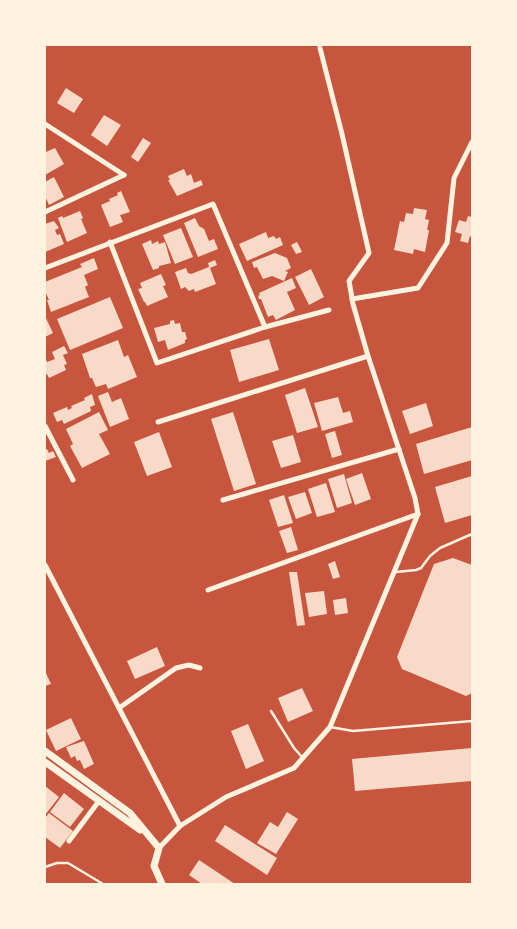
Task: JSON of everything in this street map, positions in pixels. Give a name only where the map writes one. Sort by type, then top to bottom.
[{"type":"street","points":[[162,884],[154,866],[159,848],[180,826],[226,797],[294,768],[330,727],[418,514],[415,498],[368,356],[352,299],[349,281],[369,252],[320,48]]},
{"type":"street","points":[[45,124],[124,175],[45,212]]},
{"type":"street","points":[[45,131],[51,128]]},
{"type":"street","points":[[352,299],[418,288],[447,243],[454,178],[472,142]]},
{"type":"street","points":[[45,268],[213,204],[265,327]]},
{"type":"street","points":[[110,242],[157,363],[265,327],[329,310]]},
{"type":"street","points":[[158,422],[368,356]]},
{"type":"street","points":[[45,426],[73,480]]},
{"type":"street","points":[[223,500],[399,449]]},
{"type":"street","points":[[208,590],[418,514]]},
{"type":"street","points":[[45,565],[180,826]]},
{"type":"street","points":[[119,708],[176,668],[189,665],[200,668]]},
{"type":"street","points":[[45,751],[130,813],[159,848]]},
{"type":"street","points":[[45,762],[147,834]]},
{"type":"street","points":[[69,841],[99,801]]},
{"type":"lane","points":[[394,572],[421,568],[430,556],[440,548],[472,534]]},
{"type":"lane","points":[[271,711],[294,748],[303,757]]},
{"type":"lane","points":[[330,727],[353,731],[472,721]]},
{"type":"lane","points":[[45,867],[58,863],[68,863],[103,884]]},
{"type":"building","points":[[66,88],[83,99],[74,113],[57,103]]},
{"type":"building","points":[[104,115],[121,125],[107,146],[91,135]]},
{"type":"building","points":[[143,138],[151,143],[138,162],[131,157]]},
{"type":"building","points":[[55,148],[64,164],[45,175],[45,150],[46,152]]},
{"type":"building","points":[[184,169],[187,176],[191,174],[194,183],[201,180],[203,185],[177,196],[168,180],[170,180],[168,176]]},
{"type":"building","points":[[54,177],[64,197],[49,205],[45,196],[45,182]]},
{"type":"building","points":[[121,191],[130,212],[120,215],[123,222],[110,227],[101,205],[110,201],[109,199],[118,195],[117,193]]},
{"type":"building","points":[[414,208],[427,210],[425,219],[429,220],[427,230],[429,230],[425,252],[414,249],[413,254],[394,250],[400,221],[404,222],[406,213],[413,214]]},
{"type":"building","points":[[80,211],[87,233],[67,242],[58,218],[62,216],[63,218]]},
{"type":"building","points":[[468,216],[472,217],[472,237],[470,236],[468,243],[460,241],[462,234],[455,232],[459,220],[466,222]]},
{"type":"building","points":[[195,218],[199,226],[204,229],[209,241],[214,239],[218,249],[198,257],[184,223]]},
{"type":"building","points":[[54,221],[59,228],[55,230],[57,235],[60,234],[64,244],[45,252],[45,224]]},
{"type":"building","points":[[181,228],[193,257],[175,264],[163,235]]},
{"type":"building","points":[[266,232],[268,238],[274,236],[276,239],[280,237],[283,245],[247,261],[239,244]]},
{"type":"building","points":[[151,240],[152,244],[158,241],[159,244],[165,242],[171,263],[159,266],[159,268],[153,270],[142,244]]},
{"type":"building","points":[[297,242],[302,252],[296,254],[291,245]]},
{"type":"building","points":[[275,253],[287,258],[291,268],[285,271],[288,272],[284,281],[272,276],[263,279],[257,267],[254,268],[252,262]]},
{"type":"building","points":[[94,258],[98,269],[84,275],[88,285],[85,287],[89,297],[51,312],[45,291],[45,282],[82,267],[80,264]]},
{"type":"building","points":[[215,260],[217,265],[210,268],[216,284],[195,292],[194,289],[189,291],[185,287],[181,289],[175,272],[186,268],[188,273],[191,274],[209,267],[208,263]]},
{"type":"building","points":[[311,269],[324,297],[309,305],[295,277]]},
{"type":"building","points":[[161,274],[166,285],[163,286],[168,297],[147,306],[138,289],[142,288],[140,283]]},
{"type":"building","points":[[292,278],[296,288],[287,292],[295,310],[276,320],[273,315],[268,317],[261,299],[259,299],[259,293]]},
{"type":"building","points":[[110,297],[123,328],[70,350],[57,319]]},
{"type":"building","points":[[45,316],[53,333],[45,337]]},
{"type":"building","points":[[174,320],[175,324],[180,323],[182,332],[185,332],[187,339],[185,343],[168,350],[165,340],[158,342],[154,328],[170,324],[170,321]]},
{"type":"building","points":[[269,339],[279,370],[239,382],[230,350]]},
{"type":"building","points":[[118,340],[124,357],[128,355],[137,377],[108,389],[106,384],[96,387],[92,378],[90,378],[82,354]]},
{"type":"building","points":[[64,346],[68,353],[63,355],[67,364],[64,365],[66,370],[49,378],[47,374],[45,375],[45,357],[47,362],[55,359],[52,352]]},
{"type":"building","points":[[305,388],[318,427],[297,433],[285,395]]},
{"type":"building","points":[[108,392],[112,402],[121,398],[129,419],[110,427],[98,396]]},
{"type":"building","points":[[92,394],[95,405],[90,407],[91,411],[64,424],[62,420],[57,422],[53,413],[67,407],[68,410],[72,408],[71,406],[85,400],[84,398]]},
{"type":"building","points":[[338,397],[343,413],[350,411],[353,422],[322,431],[314,403]]},
{"type":"building","points":[[426,403],[433,426],[410,434],[402,411]]},
{"type":"building","points":[[99,412],[108,430],[99,434],[110,454],[82,468],[70,446],[73,444],[66,429]]},
{"type":"building","points":[[233,412],[256,484],[234,491],[211,419]]},
{"type":"building","points":[[472,427],[472,460],[424,474],[416,444]]},
{"type":"building","points":[[335,431],[342,455],[332,458],[325,434]]},
{"type":"building","points":[[159,432],[172,467],[147,476],[134,442]]},
{"type":"building","points":[[293,435],[301,462],[281,468],[272,441]]},
{"type":"building","points":[[47,449],[49,453],[53,451],[56,457],[45,461],[45,450]]},
{"type":"building","points":[[362,473],[371,499],[355,505],[346,479]]},
{"type":"building","points":[[344,474],[352,503],[337,508],[328,479]]},
{"type":"building","points":[[472,476],[472,515],[445,523],[435,487]]},
{"type":"building","points":[[326,483],[335,512],[317,517],[308,489]]},
{"type":"building","points":[[305,492],[312,513],[296,519],[288,497]]},
{"type":"building","points":[[284,495],[293,523],[278,527],[269,500]]},
{"type":"building","points":[[291,527],[298,550],[287,553],[279,531]]},
{"type":"building","points":[[453,558],[472,565],[472,693],[466,696],[402,669],[397,657],[434,564]]},
{"type":"building","points":[[335,561],[340,577],[333,579],[328,564]]},
{"type":"building","points":[[289,572],[297,572],[305,625],[297,626]]},
{"type":"building","points":[[324,591],[327,614],[309,617],[305,593]]},
{"type":"building","points":[[346,598],[348,613],[335,615],[333,600]]},
{"type":"building","points":[[157,647],[165,666],[135,679],[127,661]]},
{"type":"building","points":[[45,671],[51,684],[45,686]]},
{"type":"building","points":[[302,688],[313,711],[288,722],[278,698]]},
{"type":"building","points":[[71,718],[81,739],[56,751],[46,730]]},
{"type":"building","points":[[248,724],[264,761],[246,769],[231,731]]},
{"type":"building","points":[[84,741],[94,764],[84,769],[80,760],[77,761],[75,756],[71,758],[66,747]]},
{"type":"building","points":[[472,748],[472,781],[355,791],[352,759]]},
{"type":"building","points":[[45,786],[59,797],[45,815]]},
{"type":"building","points":[[64,793],[84,809],[70,827],[50,812]]},
{"type":"building","points":[[287,812],[298,819],[276,854],[257,843],[270,822],[278,827]]},
{"type":"building","points":[[49,813],[73,831],[60,848],[45,837],[45,818]]},
{"type":"building","points":[[225,825],[277,858],[267,875],[215,841]]},
{"type":"building","points":[[199,860],[235,884],[202,884],[189,875]]}]
